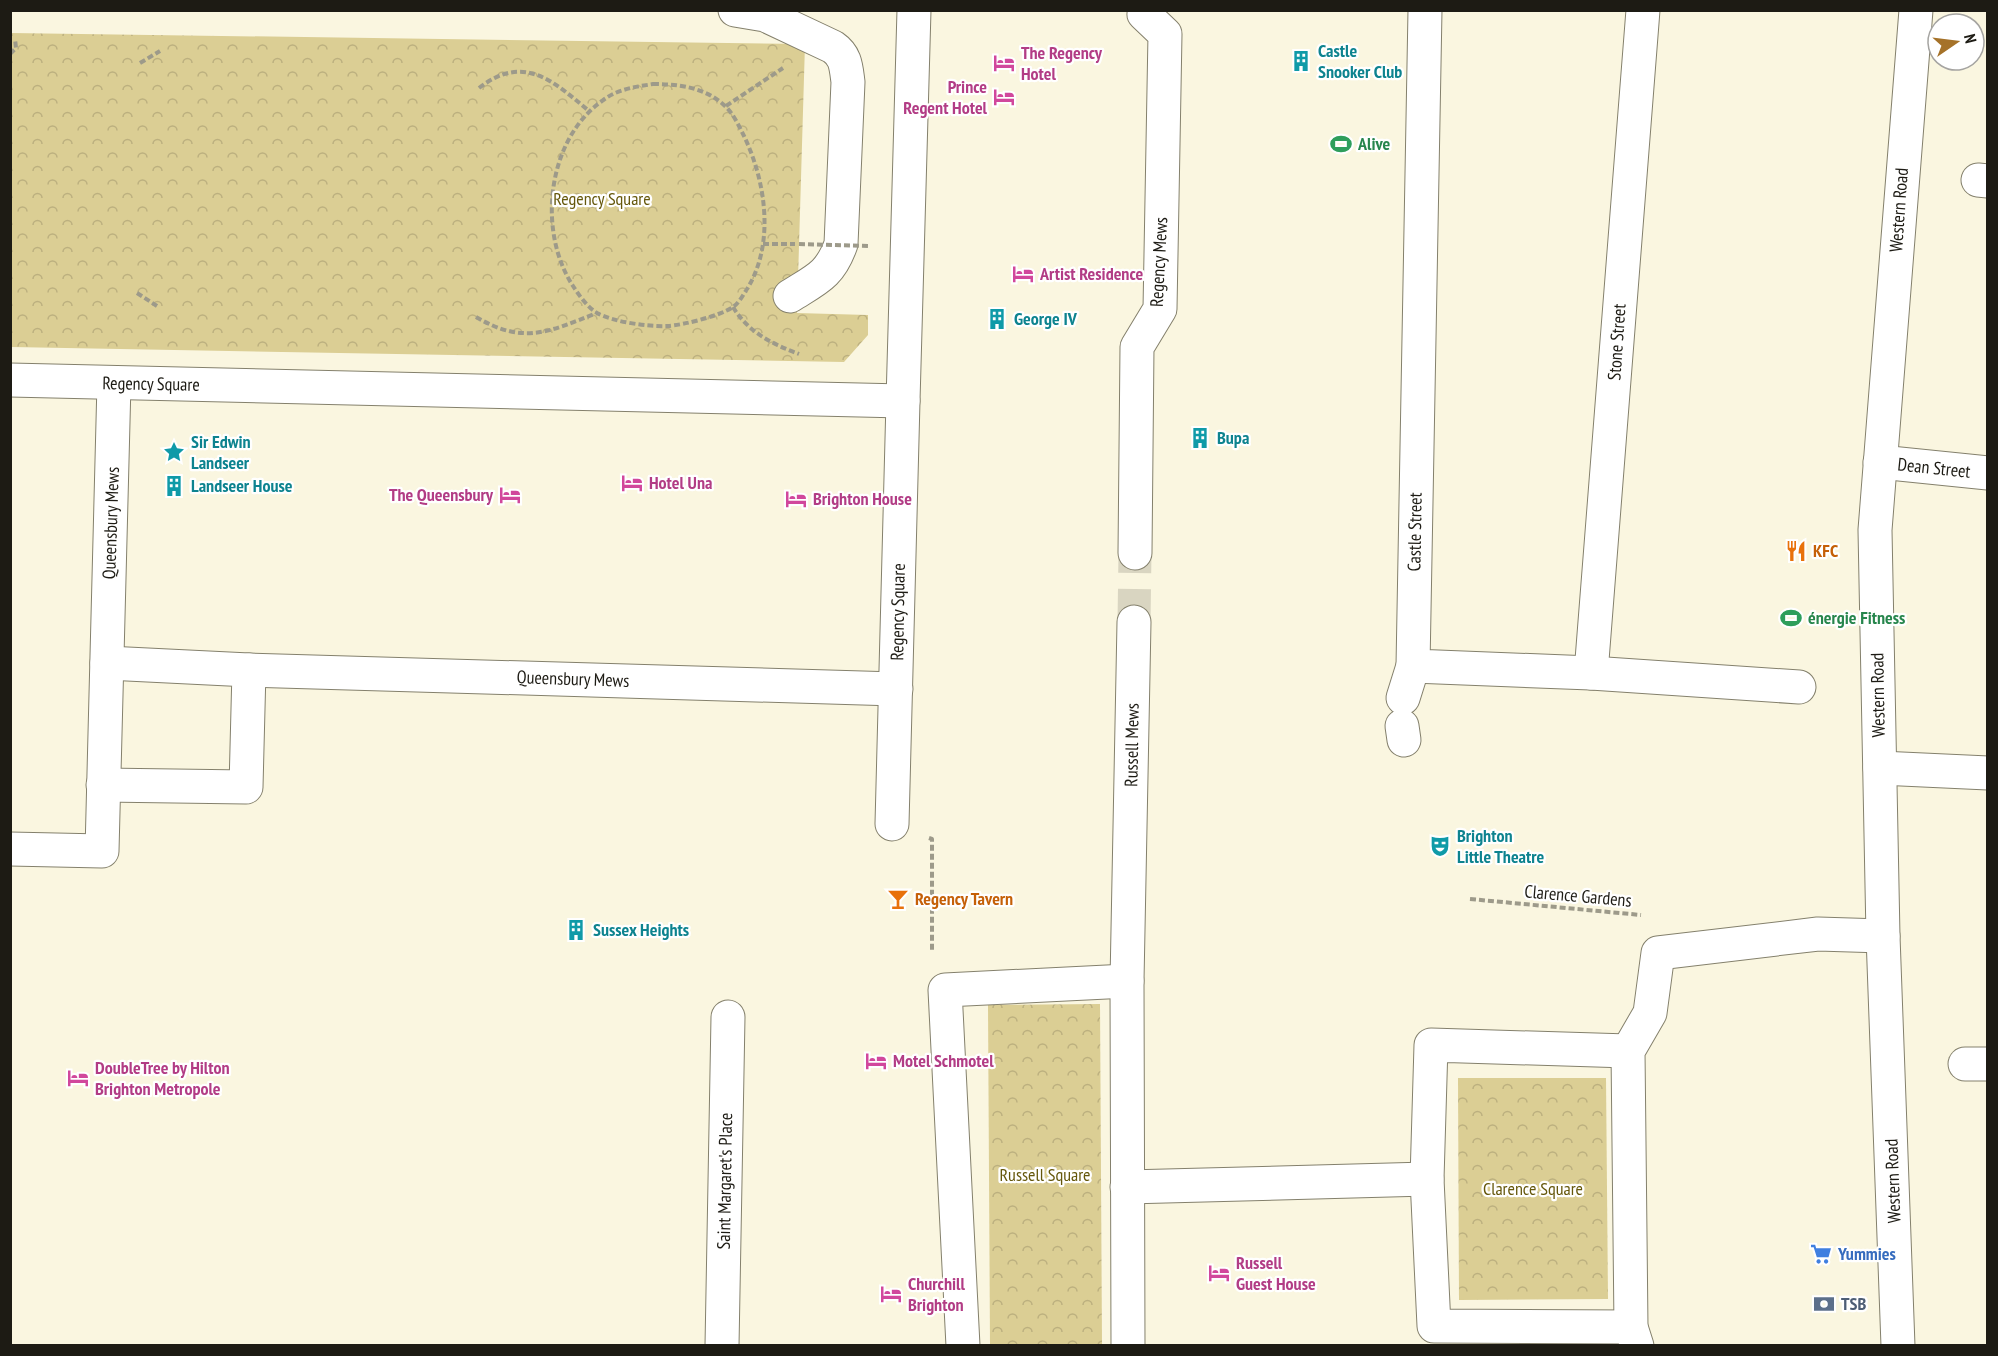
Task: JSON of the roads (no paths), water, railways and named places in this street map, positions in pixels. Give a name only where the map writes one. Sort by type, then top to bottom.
[{"type":"street","points":[[735,10],[765,15],[824,42],[839,51],[846,64],[848,82],[841,244],[832,266],[790,296]]},
{"type":"street","name":"Regency Square","points":[[892,824],[914,10]]},
{"type":"street","name":"Regency Mews","points":[[1135,553],[1137,347],[1160,309],[1165,34],[1144,14],[1144,10]]},
{"type":"street","name":"Castle Street","points":[[1403,722],[1413,666],[1425,10]]},
{"type":"street","name":"Stone Street","points":[[1591,673],[1643,10]]},
{"type":"street","name":"Western Road","points":[[1898,1346],[1883,936],[1875,530],[1916,10]]},
{"type":"street","name":"Regency Square","points":[[10,380],[903,400]]},
{"type":"street","name":"Queensbury Mews","points":[[10,849],[102,851],[114,383]]},
{"type":"street","name":"Dean Street","points":[[1880,462],[1988,473]]},
{"type":"street","name":"Russell Mews","points":[[1127,981],[1134,622]]},
{"type":"street","name":"Queensbury Mews","points":[[106,663],[249,670],[896,689]]},
{"type":"street","points":[[1413,666],[1591,673],[1799,687]]},
{"type":"street","points":[[103,785],[246,787],[249,670]]},
{"type":"street","points":[[1880,768],[1988,773]]},
{"type":"street","points":[[1628,1050],[1431,1045],[1427,1179],[1434,1326],[1634,1336],[1628,1050],[1650,1013],[1658,953],[1818,934],[1883,936]]},
{"type":"street","points":[[963,1346],[945,990],[1127,981],[1128,1346]]},
{"type":"street","name":"Saint Margaret's Place","points":[[722,1346],[728,1017]]},
{"type":"street","points":[[1127,1187],[1427,1179]]},
{"type":"tunnel","points":[[1134,622],[1135,553]]},
{"type":"place","name":"Castle Snooker Club","points":[[1301,61]]},
{"type":"place","name":"The Regency Hotel","points":[[1004,63]]},
{"type":"place","name":"Prince Regent Hotel","points":[[1004,97]]},
{"type":"place","name":"Alive","points":[[1341,144]]},
{"type":"place","name":"Artist Residence","points":[[1023,274]]},
{"type":"place","name":"George IV","points":[[997,319]]},
{"type":"place","name":"Bupa","points":[[1200,438]]},
{"type":"place","name":"Sir Edwin Landseer","points":[[174,452]]},
{"type":"place","name":"Hotel Una","points":[[632,483]]},
{"type":"place","name":"Landseer House","points":[[174,486]]},
{"type":"place","name":"The Queensbury","points":[[510,495]]},
{"type":"place","name":"Brighton House","points":[[796,499]]},
{"type":"place","name":"KFC","points":[[1796,551]]},
{"type":"place","name":"énergie Fitness","points":[[1791,618]]},
{"type":"place","name":"Brighton Little Theatre","points":[[1440,846]]},
{"type":"place","name":"Regency Tavern","points":[[898,899]]},
{"type":"place","name":"Sussex Heights","points":[[576,930]]},
{"type":"place","name":"Motel Schmotel","points":[[876,1061]]},
{"type":"place","name":"DoubleTree by Hilton Brighton Metropole","points":[[78,1078]]},
{"type":"place","name":"Yummies","points":[[1821,1254]]},
{"type":"place","name":"Russell Guest House","points":[[1219,1273]]},
{"type":"place","name":"Churchill Brighton","points":[[891,1294]]},
{"type":"place","name":"TSB","points":[[1824,1304]]},
{"type":"park label","name":"Russell Square","points":[[1045,1175]]},
{"type":"park label","name":"Clarence Square","points":[[1533,1189]]}]
